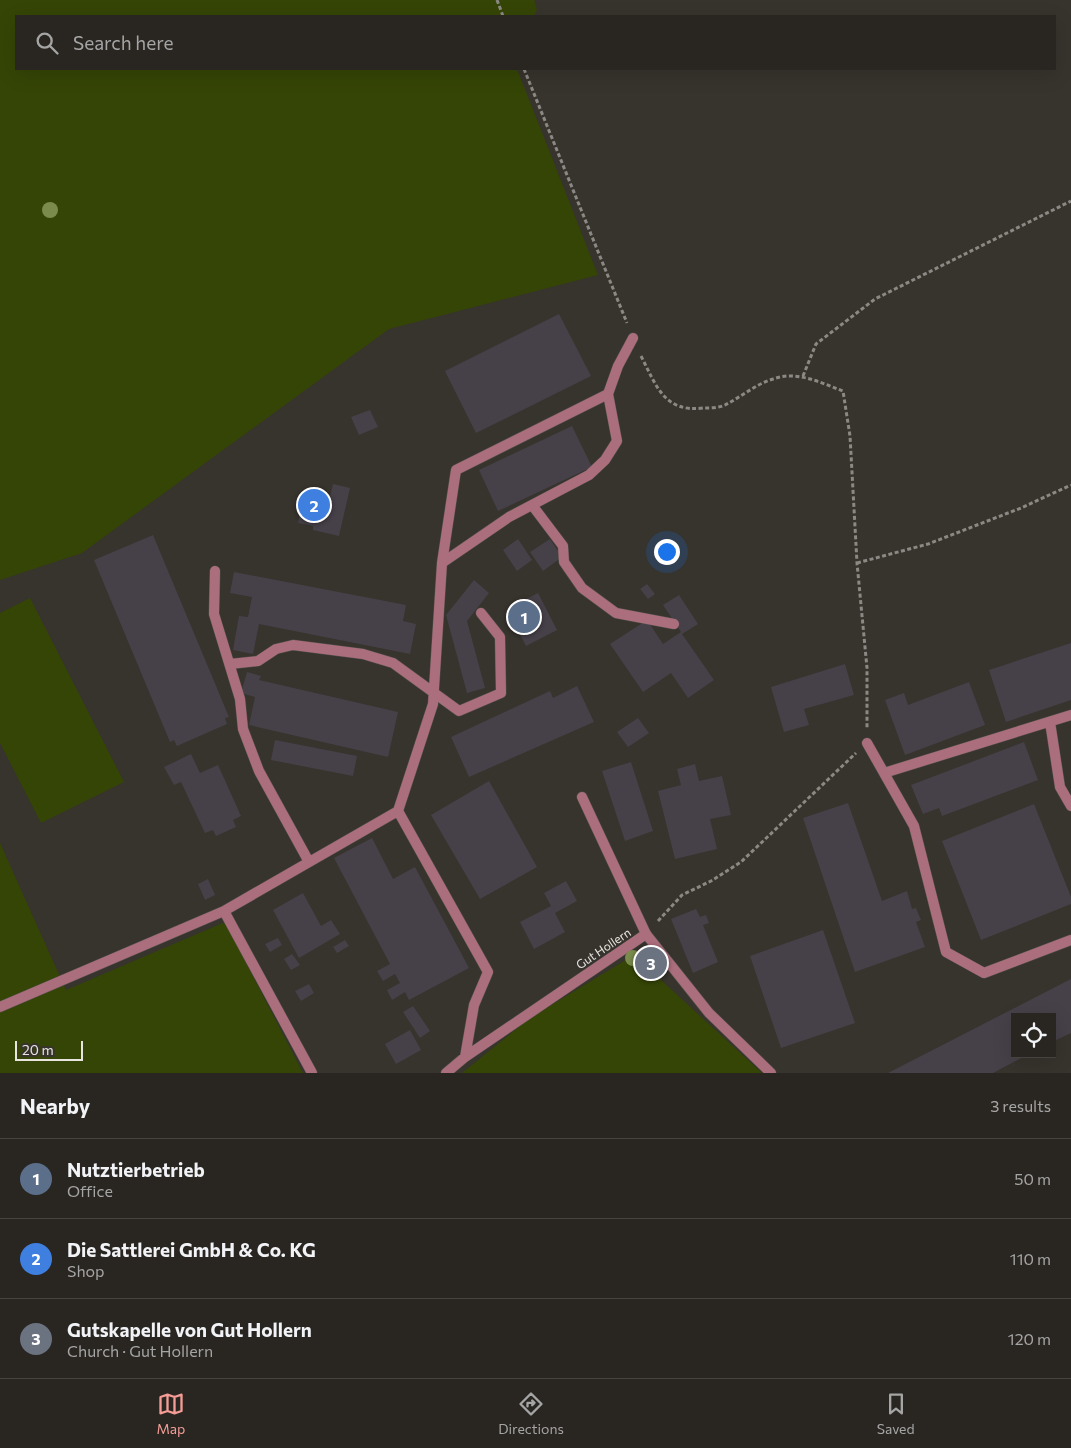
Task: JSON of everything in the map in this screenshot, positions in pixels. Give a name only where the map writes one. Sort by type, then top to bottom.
[{"type":"street","points":[[442,564],[509,517],[589,475],[605,460],[617,441],[608,394],[618,366],[633,338]]},
{"type":"street","points":[[0,1007],[224,911],[398,810],[433,704],[442,564],[456,470],[608,394]]},
{"type":"street","points":[[532,505],[563,546],[564,562],[582,588],[616,613],[674,624]]},
{"type":"street","points":[[215,571],[214,614],[240,699],[243,729],[259,771],[309,862]]},
{"type":"street","points":[[230,664],[258,661],[276,649],[293,645],[321,647],[363,654],[393,663],[459,711],[501,693],[500,638],[481,613]]},
{"type":"street","points":[[884,772],[1071,715]]},
{"type":"street","points":[[1050,722],[1060,787],[1071,806]]},
{"type":"street","points":[[867,743],[914,826],[946,952],[984,973],[1071,940]]},
{"type":"street","points":[[582,797],[646,934]]},
{"type":"street","points":[[398,810],[488,972],[474,1005],[465,1057]]},
{"type":"street","points":[[224,911],[312,1073]]},
{"type":"street","name":"Gut Hollern","points":[[446,1073],[465,1057],[646,934],[709,1013],[771,1073]]},
{"type":"path","points":[[497,0],[503,15]]},
{"type":"path","points":[[524,70],[633,338],[660,393],[669,402],[684,408],[696,409],[723,406],[774,378],[804,376],[843,391],[850,436],[857,563],[868,668],[867,743],[741,862],[711,881],[682,895],[646,934]]},
{"type":"path","points":[[804,376],[816,344],[875,299],[1071,201]]},
{"type":"path","points":[[857,563],[928,544],[1021,508],[1071,485]]},
{"type":"green space","points":[[0,0],[534,0],[537,10],[534,15],[15,15],[15,70],[517,70],[598,275],[389,329],[82,553],[0,580]]},
{"type":"green space","points":[[30,598],[124,782],[41,823],[0,743],[0,613]]},
{"type":"green space","points":[[0,843],[66,990],[225,922],[303,1073],[0,1073]]},
{"type":"green space","points":[[634,955],[762,1073],[462,1073],[530,1018]]},
{"type":"building","points":[[559,314],[591,376],[476,433],[445,371]]},
{"type":"building","points":[[370,410],[378,427],[359,435],[351,417]]},
{"type":"building","points":[[572,426],[592,467],[498,511],[479,470]]},
{"type":"building","points":[[333,484],[350,488],[339,536],[313,530],[313,526],[298,523],[304,494],[318,497],[319,493],[330,496]]},
{"type":"building","points":[[153,535],[229,717],[225,718],[227,724],[177,746],[174,740],[170,742],[94,560]]},
{"type":"building","points":[[518,539],[532,560],[517,571],[503,550]]},
{"type":"building","points":[[550,539],[562,557],[543,571],[530,552]]},
{"type":"building","points":[[234,572],[406,605],[403,621],[416,624],[410,654],[259,624],[253,654],[233,650],[239,616],[248,617],[252,597],[230,593]]},
{"type":"building","points":[[474,580],[489,593],[467,621],[485,688],[467,693],[446,615]]},
{"type":"building","points":[[647,584],[655,594],[648,599],[640,589]]},
{"type":"building","points":[[538,593],[557,630],[526,646],[507,609]]},
{"type":"building","points":[[679,595],[698,624],[682,634],[714,680],[688,698],[671,673],[643,692],[610,644],[647,620],[663,644],[681,632],[663,605]]},
{"type":"building","points":[[1071,643],[1071,700],[1006,722],[989,670]]},
{"type":"building","points":[[845,664],[854,695],[804,709],[809,725],[784,732],[771,687]]},
{"type":"building","points":[[247,672],[261,676],[259,680],[398,712],[388,757],[249,725],[255,697],[241,693]]},
{"type":"building","points":[[969,682],[985,725],[905,755],[885,700],[904,693],[908,705]]},
{"type":"building","points":[[577,686],[594,722],[469,777],[451,737],[550,691],[553,698]]},
{"type":"building","points":[[638,718],[649,733],[628,747],[617,732]]},
{"type":"building","points":[[275,740],[357,756],[353,776],[271,760]]},
{"type":"building","points":[[1024,742],[1038,780],[942,816],[939,808],[923,814],[911,785]]},
{"type":"building","points":[[191,754],[200,773],[218,765],[241,816],[233,820],[236,827],[216,836],[213,830],[205,833],[181,782],[174,785],[164,767]]},
{"type":"building","points":[[631,762],[653,831],[625,841],[602,771]]},
{"type":"building","points":[[695,764],[699,781],[722,776],[731,815],[710,819],[717,849],[675,859],[658,791],[681,785],[677,769]]},
{"type":"building","points":[[489,781],[537,867],[480,899],[431,815]]},
{"type":"building","points":[[848,803],[882,901],[907,891],[912,909],[916,908],[921,920],[916,922],[925,947],[855,972],[803,818]]},
{"type":"building","points":[[1034,804],[1071,897],[1071,904],[981,940],[942,841]]},
{"type":"building","points":[[372,838],[393,879],[415,867],[469,968],[409,1000],[405,992],[392,1000],[387,990],[400,983],[395,974],[383,981],[377,971],[390,964],[334,858]]},
{"type":"building","points":[[208,879],[215,895],[205,900],[198,884]]},
{"type":"building","points":[[566,881],[577,901],[555,913],[565,932],[534,949],[520,922],[551,906],[544,893]]},
{"type":"building","points":[[303,893],[321,926],[331,920],[340,934],[299,958],[273,910]]},
{"type":"building","points":[[696,909],[700,917],[706,915],[709,923],[703,925],[718,962],[693,973],[671,919]]},
{"type":"building","points":[[823,930],[855,1023],[781,1048],[750,956]]},
{"type":"building","points":[[278,938],[282,945],[270,952],[265,944]]},
{"type":"building","points":[[345,940],[349,946],[337,953],[333,947]]},
{"type":"building","points":[[653,951],[664,971],[658,978],[649,974],[640,960]]},
{"type":"building","points":[[292,954],[300,965],[291,970],[284,959]]},
{"type":"building","points":[[1071,979],[1071,1033],[1056,1040],[1056,1013],[1011,1013],[1011,1058],[1021,1058],[993,1073],[888,1073]]},
{"type":"building","points":[[309,984],[314,993],[301,1001],[295,991]]},
{"type":"building","points":[[413,1006],[430,1031],[420,1038],[403,1012]]},
{"type":"building","points":[[410,1030],[421,1050],[396,1064],[385,1044]]},
{"type":"place","name":"Die Sattlerei GmbH & Co. KG","points":[[314,505]]},
{"type":"place","name":"Nutztierbetrieb","points":[[524,617]]},
{"type":"place","name":"Gutskapelle von Gut Hollern","points":[[651,963]]}]
